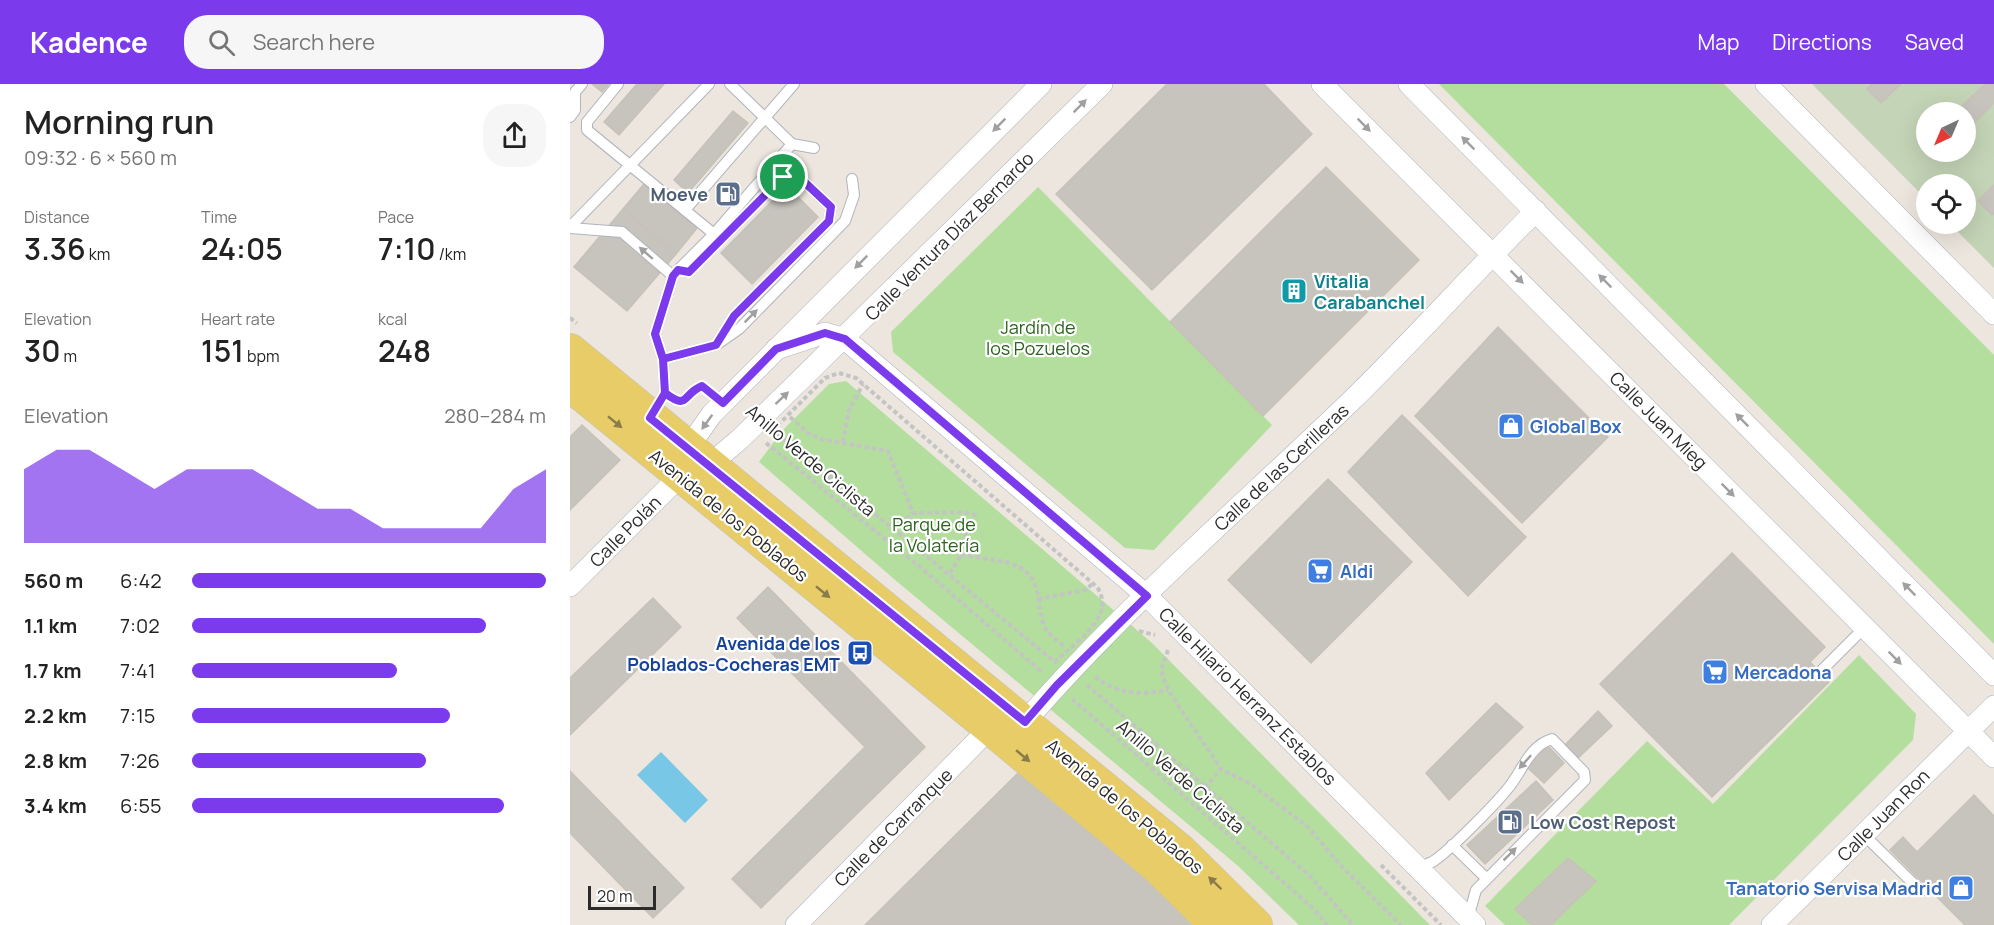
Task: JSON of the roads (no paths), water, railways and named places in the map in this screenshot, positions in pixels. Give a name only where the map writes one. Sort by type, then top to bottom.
[{"type":"main road","name":"Avenida de los Poblados","points":[[574,338],[657,405],[692,464],[990,728],[1155,866],[1216,925]]},
{"type":"main road","name":"Avenida de los Poblados","points":[[570,385],[692,464],[1025,722],[1181,850],[1256,925]]},
{"type":"street","points":[[692,464],[723,403],[1041,84]]},
{"type":"street","name":"Calle Ventura Díaz Bernardo","points":[[692,464],[750,429],[845,339],[1102,84]]},
{"type":"street","name":"Calle Juan Mieg","points":[[1322,84],[1994,757]]},
{"type":"street","points":[[1409,84],[1994,675]]},
{"type":"street","points":[[1766,84],[1994,314]]},
{"type":"street","name":"Calle de las Cerilleras","points":[[1025,722],[1057,685],[1147,596],[1351,402],[1493,253],[1536,212]]},
{"type":"street","points":[[776,349],[825,333],[845,339]]},
{"type":"street","name":"Calle Hilario Herranz Establos","points":[[845,339],[1147,596],[1472,921]]},
{"type":"street","name":"Calle Polán","points":[[570,586],[692,464]]},
{"type":"street","name":"Calle Juan Ron","points":[[1772,925],[1994,706]]},
{"type":"street","name":"Calle de Carranque","points":[[796,925],[990,728]]},
{"type":"lane","points":[[570,117],[575,110],[575,92],[582,84]]},
{"type":"lane","points":[[618,84],[587,122],[587,130],[597,141],[632,165],[714,234]]},
{"type":"lane","points":[[570,228],[709,84]]},
{"type":"lane","points":[[730,84],[792,144],[814,148]]},
{"type":"lane","points":[[685,210],[794,84]]},
{"type":"lane","points":[[657,405],[663,359],[655,334],[675,273],[714,234],[792,144]]},
{"type":"lane","points":[[570,228],[622,232],[675,273],[689,272],[783,177],[798,176],[831,207],[829,221],[734,316],[716,345]]},
{"type":"lane","points":[[663,359],[716,345],[739,329],[845,221],[854,195],[852,179]]},
{"type":"lane","points":[[1822,670],[1865,627]]},
{"type":"lane","points":[[1418,868],[1435,861],[1452,845],[1511,783],[1519,768],[1544,742],[1552,740],[1560,747],[1584,772],[1586,780],[1486,878],[1472,897],[1472,921]]},
{"type":"lane","points":[[1863,834],[1921,891]]},
{"type":"lane","points":[[1452,845],[1486,878]]},
{"type":"water","points":[[661,752],[708,800],[685,823],[637,775]]},
{"type":"place","name":"Moeve","points":[[728,194]]},
{"type":"place","name":"Vitalia Carabanchel","points":[[1294,291]]},
{"type":"place","name":"Global Box","points":[[1511,426]]},
{"type":"place","name":"Aldi","points":[[1320,571]]},
{"type":"place","name":"Avenida de los Poblados-Cocheras EMT","points":[[860,653]]},
{"type":"place","name":"Mercadona","points":[[1715,672]]},
{"type":"place","name":"Low Cost Repost","points":[[1510,822]]},
{"type":"place","name":"Tanatorio Servisa Madrid","points":[[1961,888]]},
{"type":"park label","name":"Jardín de los Pozuelos","points":[[1038,337]]},
{"type":"park label","name":"Parque de la Volatería","points":[[934,534]]}]
